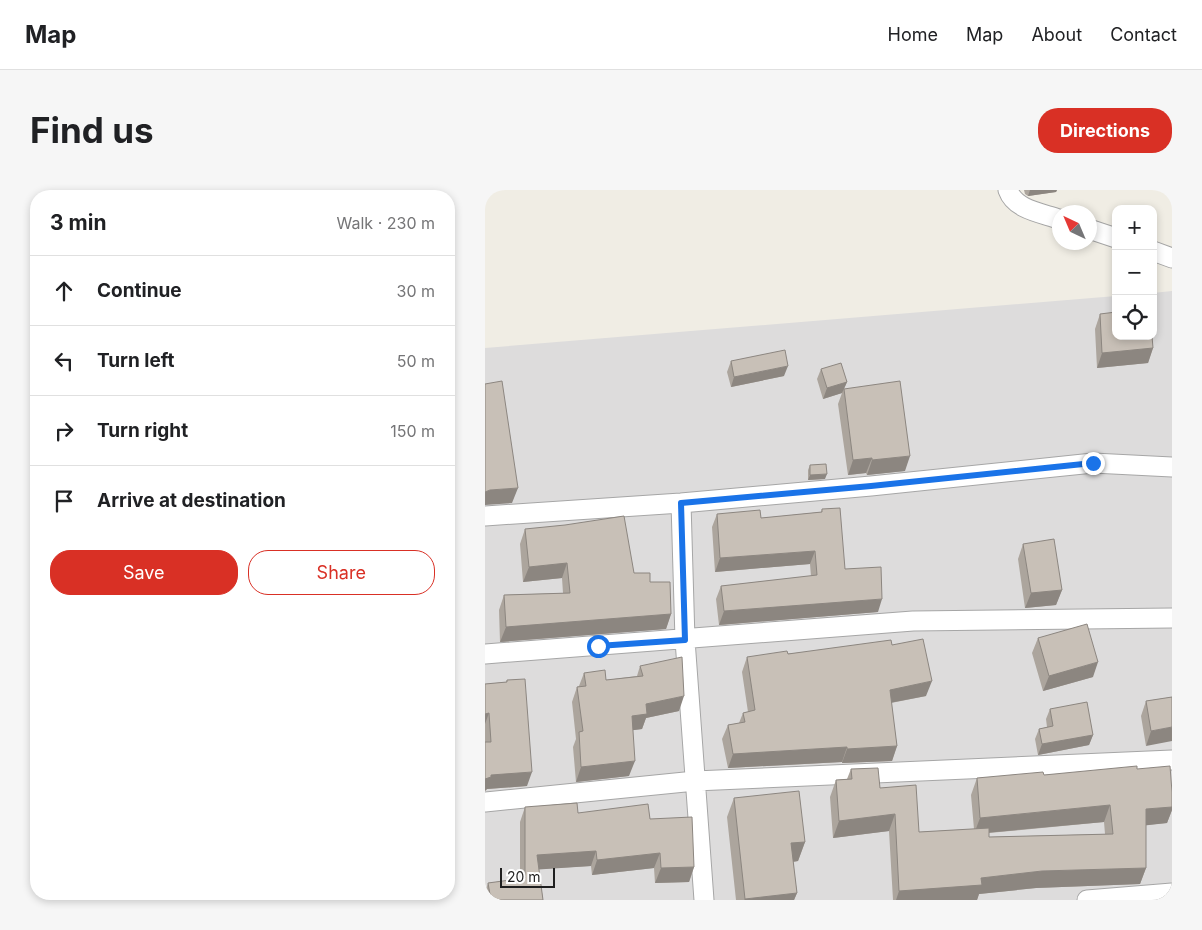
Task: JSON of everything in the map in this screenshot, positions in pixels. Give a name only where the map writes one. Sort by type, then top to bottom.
[{"type":"street","points":[[1008,190],[1011,197],[1019,205],[1052,217]]},
{"type":"street","points":[[1097,232],[1112,237]]},
{"type":"street","points":[[1157,252],[1172,258]]},
{"type":"street","points":[[485,516],[681,503],[1093,463],[1172,467]]},
{"type":"street","points":[[681,503],[685,640],[704,900]]},
{"type":"street","points":[[485,654],[913,621],[1172,618]]},
{"type":"street","points":[[485,802],[695,781],[1172,760]]},
{"type":"street","points":[[1087,900],[1172,893]]},
{"type":"shaded area","points":[[1172,291],[1172,900],[485,900],[485,348],[1112,296],[1112,340],[1157,340],[1157,293]]},
{"type":"building","points":[[1112,312],[1112,340],[1152,340],[1153,348],[1102,353],[1100,314]]},
{"type":"building","points":[[785,350],[788,366],[734,377],[731,361]]},
{"type":"building","points":[[841,363],[847,382],[827,388],[821,369]]},
{"type":"building","points":[[502,381],[518,488],[485,492],[485,384]]},
{"type":"building","points":[[900,381],[910,456],[853,460],[844,389]]},
{"type":"building","points":[[826,464],[827,474],[810,475],[810,465]]},
{"type":"building","points":[[840,508],[845,569],[881,567],[882,599],[724,611],[721,586],[817,575],[815,551],[720,558],[717,514],[760,510],[761,518],[822,512],[822,509]]},
{"type":"building","points":[[624,516],[634,573],[650,573],[650,582],[670,582],[671,614],[506,627],[504,595],[570,593],[567,563],[529,567],[525,529]]},
{"type":"building","points":[[1054,539],[1062,590],[1031,593],[1023,544]]},
{"type":"building","points":[[1087,624],[1098,662],[1049,676],[1038,638]]},
{"type":"building","points":[[923,639],[932,681],[890,690],[897,746],[733,754],[728,725],[745,722],[743,713],[755,710],[747,657],[787,651],[788,654],[891,640],[892,645]]},
{"type":"building","points":[[682,657],[684,696],[646,704],[647,714],[632,716],[635,761],[581,767],[579,732],[583,731],[577,687],[586,686],[584,673],[605,670],[606,680],[643,676],[640,666]]},
{"type":"building","points":[[525,679],[532,772],[491,775],[491,777],[485,779],[485,742],[491,742],[489,713],[485,714],[485,684]]},
{"type":"building","points":[[1172,697],[1172,727],[1151,731],[1146,701]]},
{"type":"building","points":[[1087,702],[1093,735],[1042,744],[1039,729],[1053,726],[1050,709]]},
{"type":"building","points":[[1137,766],[1137,769],[1170,766],[1172,807],[1146,809],[1146,868],[1042,871],[981,878],[982,885],[899,891],[895,814],[839,821],[836,780],[852,779],[851,769],[878,768],[880,788],[916,785],[919,832],[989,828],[989,837],[1113,834],[1110,805],[980,818],[977,778],[1043,772],[1044,775]]},
{"type":"building","points":[[799,791],[805,842],[791,843],[797,893],[745,899],[734,798]]},
{"type":"building","points":[[577,803],[578,813],[648,804],[650,819],[692,817],[694,867],[661,868],[660,853],[597,860],[596,851],[537,855],[543,900],[491,900],[488,883],[525,878],[525,807]]},
{"type":"route","points":[[598,646],[685,640],[681,503],[1093,463]]}]
